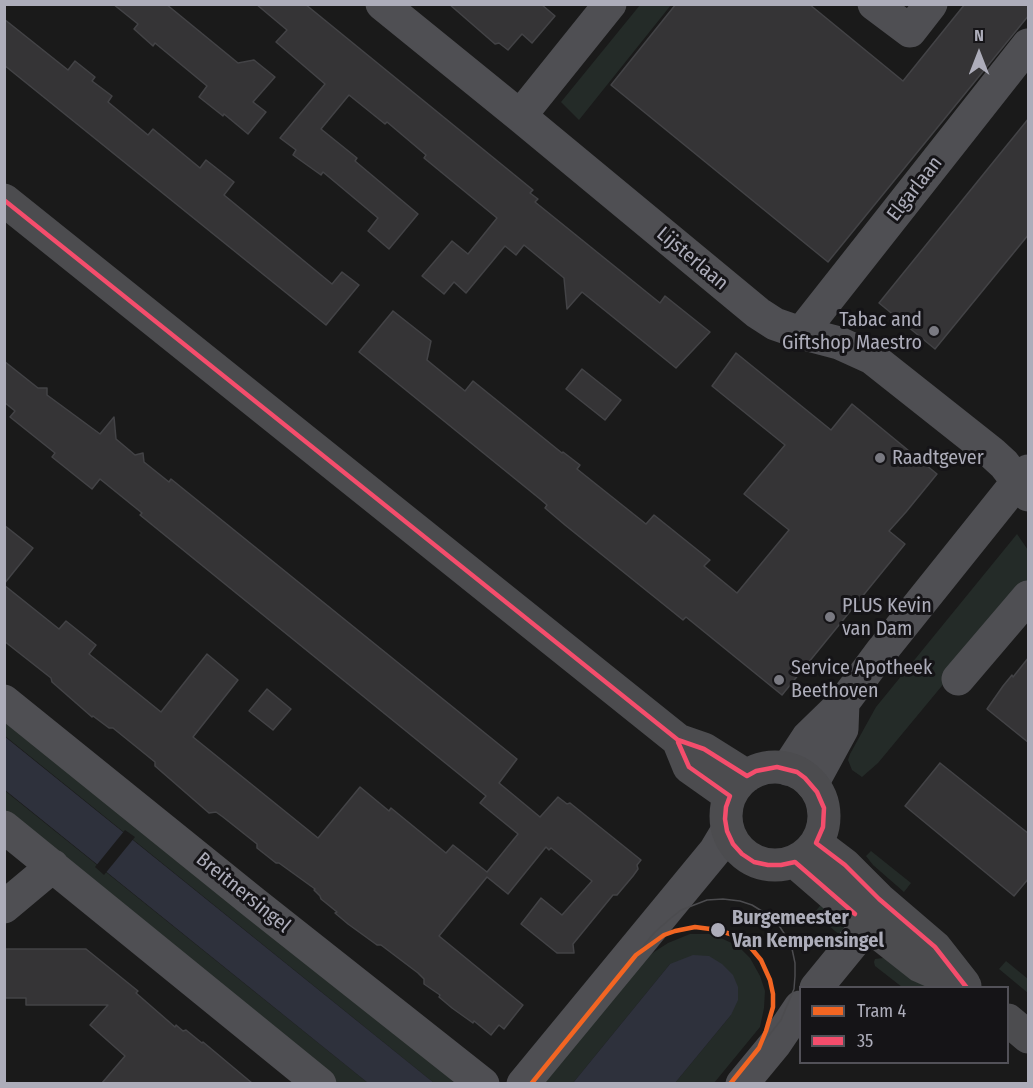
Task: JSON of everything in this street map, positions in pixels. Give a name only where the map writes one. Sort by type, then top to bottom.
[{"type":"main road","points":[[4,200],[678,740],[704,749],[738,786]]},
{"type":"main road","points":[[777,767],[800,777],[817,792],[824,808],[821,835],[806,852],[782,865],[754,862],[733,844],[727,831],[726,807],[738,786],[756,771],[777,767]]},
{"type":"main road","points":[[806,852],[844,865],[874,912],[935,947],[965,986]]},
{"type":"main road","points":[[1009,1021],[1029,1037]]},
{"type":"street","name":"Lijsterlaan","points":[[382,4],[758,313],[775,324],[839,342],[872,358],[1025,482]]},
{"type":"street","points":[[520,116],[610,4]]},
{"type":"street","points":[[874,4],[910,32],[931,4]]},
{"type":"street","name":"Elgarlaan","points":[[801,333],[1029,45]]},
{"type":"street","points":[[800,777],[842,729],[843,703],[881,652],[1025,482]]},
{"type":"street","points":[[958,679],[1029,597]]},
{"type":"street","name":"Breitnersingel","points":[[4,700],[253,902],[483,1083]]},
{"type":"street","points":[[4,827],[320,1083]]},
{"type":"street","points":[[524,1083],[716,851],[727,831]]},
{"type":"street","points":[[4,907],[52,866]]},
{"type":"street","points":[[817,986],[874,912]]},
{"type":"street","points":[[742,1083],[775,1044],[799,1010]]},
{"type":"shaded area","points":[[640,5],[671,5],[579,120],[561,102]]},
{"type":"shaded area","points":[[1017,534],[1028,550],[1028,582],[878,763],[862,777],[852,770],[848,760],[876,707]]},
{"type":"shaded area","points":[[4,713],[460,1083],[434,1083],[5,736]]},
{"type":"shaded area","points":[[4,736],[434,1083],[368,1083],[5,790]]},
{"type":"shaded area","points":[[4,790],[368,1083],[336,1083],[5,815]]},
{"type":"shaded area","points":[[871,851],[911,883],[904,892],[873,865],[866,856]]},
{"type":"shaded area","points":[[824,901],[852,924],[842,937],[814,913]]},
{"type":"shaded area","points":[[690,934],[709,934],[738,946],[750,958],[765,991],[760,1027],[714,1083],[675,1083],[731,1015],[670,964],[573,1083],[539,1084],[636,966],[668,943]]},
{"type":"shaded area","points":[[693,955],[709,956],[733,975],[738,987],[738,1000],[731,1015],[675,1083],[573,1083],[670,964]]},
{"type":"shaded area","points":[[875,959],[893,960],[938,986],[901,986],[875,966]]},
{"type":"shaded area","points":[[1006,961],[1028,979],[1028,993],[999,969]]},
{"type":"pier","points":[[125,830],[135,837],[104,875],[95,867]]},
{"type":"building","points":[[113,4],[166,4],[238,63],[254,60],[275,77],[253,102],[266,112],[248,134],[199,97],[207,86],[155,43],[153,46],[134,29],[138,24]]},
{"type":"building","points":[[256,4],[305,4],[533,190],[530,193],[538,199],[535,202],[660,303],[665,296],[710,332],[676,368],[582,292],[567,309],[564,278],[524,245],[516,255],[505,246],[466,293],[454,282],[444,294],[422,276],[452,241],[468,254],[497,218],[424,158],[426,155],[387,122],[385,124],[349,95],[321,129],[357,158],[355,161],[418,214],[389,249],[368,231],[378,218],[323,172],[321,175],[293,155],[296,150],[280,138],[325,84],[276,42],[287,30]]},
{"type":"building","points":[[449,4],[541,4],[555,16],[532,43],[522,34],[508,50],[499,43],[495,44]]},
{"type":"building","points":[[676,4],[809,4],[903,81],[965,4],[1029,4],[1029,15],[828,262],[611,85]]},
{"type":"building","points":[[4,19],[68,70],[75,61],[95,77],[92,81],[112,96],[108,102],[148,135],[153,129],[200,168],[206,160],[234,182],[224,195],[332,284],[342,272],[359,285],[326,325],[4,65]]},
{"type":"building","points":[[1029,118],[1029,234],[935,349],[879,303]]},
{"type":"building","points":[[393,311],[431,341],[427,360],[444,374],[465,391],[473,381],[580,465],[577,469],[646,524],[654,515],[710,560],[704,566],[737,593],[789,530],[744,494],[785,445],[712,386],[736,353],[831,430],[852,404],[937,474],[889,531],[905,544],[782,695],[686,617],[683,620],[565,525],[545,508],[547,505],[540,499],[359,352]]},
{"type":"building","points":[[4,361],[38,388],[47,388],[47,395],[100,434],[114,417],[116,439],[135,455],[143,453],[144,462],[169,482],[171,479],[517,759],[499,783],[540,817],[558,797],[567,804],[570,803],[641,860],[633,876],[617,895],[613,895],[573,944],[574,953],[557,953],[521,924],[541,898],[562,915],[592,881],[551,848],[549,850],[546,847],[508,894],[487,877],[439,936],[523,1005],[504,1029],[499,1025],[491,1035],[474,1021],[473,1023],[452,1008],[439,997],[440,995],[424,984],[424,979],[418,973],[348,924],[321,899],[315,889],[276,863],[257,848],[257,844],[223,817],[216,812],[209,813],[155,766],[155,762],[113,728],[109,728],[92,717],[52,682],[51,678],[4,641],[4,585],[59,629],[66,621],[96,645],[89,654],[161,712],[207,654],[238,680],[193,737],[318,838],[360,787],[389,811],[391,808],[446,853],[453,845],[487,872],[518,834],[480,803],[486,796],[140,515],[142,513],[100,479],[92,489],[52,457],[55,453],[10,417],[15,411],[4,402]]},
{"type":"building","points":[[582,369],[621,400],[605,420],[566,389]]},
{"type":"building","points":[[4,525],[33,548],[4,584]]},
{"type":"building","points":[[1029,657],[1029,743],[987,709],[1003,686]]},
{"type":"building","points":[[267,689],[291,709],[273,730],[249,711]]},
{"type":"building","points":[[940,763],[1029,834],[1029,878],[1014,896],[905,806]]},
{"type":"building","points":[[4,949],[86,949],[138,991],[136,993],[175,1027],[176,1025],[183,1031],[186,1030],[203,1042],[252,1083],[102,1083],[125,1056],[90,1025],[108,1005],[26,1005],[26,998],[4,998]]},
{"type":"tram line","points":[[636,955],[654,933],[681,910],[707,900],[740,901],[770,916],[791,944],[795,963],[794,989],[781,1020],[759,1048]]},
{"type":"tram line","name":"4","points":[[531,1084],[636,955],[664,935],[695,927],[718,930],[736,936],[761,960],[770,980],[773,1007],[766,1031],[759,1048],[730,1084]]},
{"type":"transit line","name":"35","points":[[4,200],[678,740],[704,749],[747,776],[756,771],[777,767],[797,772],[805,778],[817,792],[824,808],[823,827],[816,843],[845,865],[879,899],[935,947],[965,986]]},
{"type":"transit line","name":"35","points":[[678,742],[689,767],[730,796],[726,807],[727,831],[733,844],[742,854],[754,862],[768,865],[795,862],[855,914]]},
{"type":"place","name":"Tabac and Giftshop Maestro","points":[[934,331]]},
{"type":"place","name":"Raadtgever","points":[[880,458]]},
{"type":"place","name":"PLUS Kevin van Dam","points":[[830,617]]},
{"type":"place","name":"Service Apotheek Beethoven","points":[[779,680]]},
{"type":"place","name":"Burgemeester Van Kempensingel","points":[[718,930]]}]
